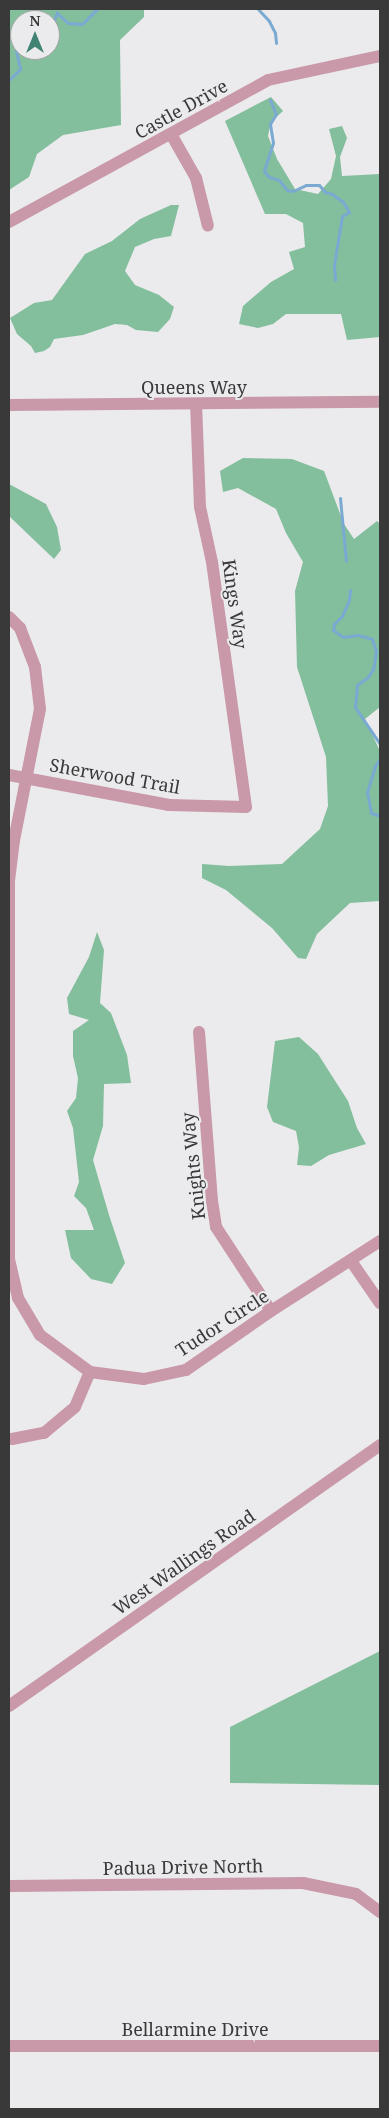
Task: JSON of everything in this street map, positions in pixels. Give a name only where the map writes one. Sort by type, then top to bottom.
[{"type":"street","name":"Castle Drive","points":[[9,222],[268,80],[380,56]]},
{"type":"street","points":[[171,134],[196,178],[208,226]]},
{"type":"street","name":"Queens Way","points":[[9,405],[196,405],[380,402]]},
{"type":"street","name":"Kings Way","points":[[196,405],[200,507],[212,562],[246,807]]},
{"type":"street","name":"Tudor Circle","points":[[9,617],[20,628],[36,668],[40,709],[14,840],[9,882],[9,1259],[18,1298],[40,1335],[90,1372],[144,1379],[186,1370],[271,1311],[380,1241]]},
{"type":"street","name":"Sherwood Trail","points":[[9,775],[169,806],[246,807]]},
{"type":"street","name":"Knights Way","points":[[199,1032],[212,1201],[216,1227],[271,1311]]},
{"type":"street","points":[[351,1261],[380,1303]]},
{"type":"street","points":[[12,1439],[44,1433],[75,1407],[90,1372]]},
{"type":"street","name":"West Wallings Road","points":[[9,1706],[380,1445]]},
{"type":"street","name":"Padua Drive North","points":[[9,1886],[304,1883],[356,1894],[380,1912]]},
{"type":"street","name":"Bellarmine Drive","points":[[9,2046],[380,2046]]},
{"type":"green space","points":[[9,9],[144,9],[144,17],[120,40],[121,125],[63,135],[37,154],[29,177],[9,190]]},
{"type":"green space","points":[[271,97],[283,111],[271,122],[268,136],[277,159],[295,189],[318,194],[331,179],[336,156],[329,129],[342,126],[347,138],[340,157],[342,176],[380,174],[380,337],[347,340],[341,314],[286,314],[273,324],[258,328],[239,324],[243,306],[271,282],[294,269],[289,252],[305,247],[303,223],[286,214],[265,214],[225,121]]},
{"type":"green space","points":[[171,205],[179,205],[171,236],[154,239],[135,247],[125,271],[135,285],[159,295],[174,307],[170,319],[158,332],[136,330],[127,325],[115,324],[83,335],[54,339],[50,347],[35,353],[31,346],[17,334],[10,318],[34,303],[52,300],[85,254],[112,241],[140,219]]},
{"type":"green space","points":[[243,458],[292,459],[324,471],[344,524],[354,539],[377,521],[380,524],[380,707],[365,719],[380,751],[380,901],[350,903],[317,934],[306,959],[298,958],[272,928],[226,890],[202,878],[202,864],[229,866],[282,864],[320,829],[328,806],[326,757],[297,667],[295,591],[303,562],[286,533],[276,509],[238,488],[223,492],[220,471]]},
{"type":"green space","points":[[9,484],[46,504],[57,527],[61,550],[54,559],[9,516]]},
{"type":"green space","points":[[97,932],[104,950],[100,1003],[111,1013],[127,1055],[131,1083],[104,1084],[103,1126],[93,1160],[125,1263],[112,1284],[91,1279],[71,1258],[65,1230],[94,1230],[86,1208],[74,1196],[79,1182],[73,1128],[67,1111],[76,1098],[78,1078],[73,1056],[73,1031],[89,1020],[69,1014],[67,998],[89,957]]},
{"type":"green space","points":[[299,1037],[318,1054],[348,1101],[357,1128],[366,1144],[329,1155],[311,1166],[297,1165],[299,1147],[296,1131],[273,1122],[267,1107],[275,1041]]},
{"type":"green space","points":[[380,1651],[380,1785],[230,1783],[230,1727]]},
{"type":"waterway","points":[[60,16],[68,23],[82,24],[97,9]]},
{"type":"waterway","points":[[258,9],[269,21],[275,33],[276,43]]},
{"type":"waterway","points":[[9,80],[20,69],[18,60]]},
{"type":"waterway","points":[[270,100],[276,114],[270,124],[273,143],[264,171],[269,177],[279,180],[287,190],[293,191],[306,185],[319,185],[325,192],[332,194],[343,202],[349,212],[342,216],[334,265],[335,280]]},
{"type":"waterway","points":[[340,498],[346,561]]},
{"type":"waterway","points":[[350,590],[349,600],[342,616],[334,624],[333,630],[343,637],[358,635],[372,639],[376,651],[373,669],[368,677],[357,685],[355,707],[380,744]]},
{"type":"waterway","points":[[380,759],[375,766],[367,792],[371,813],[380,816]]}]
